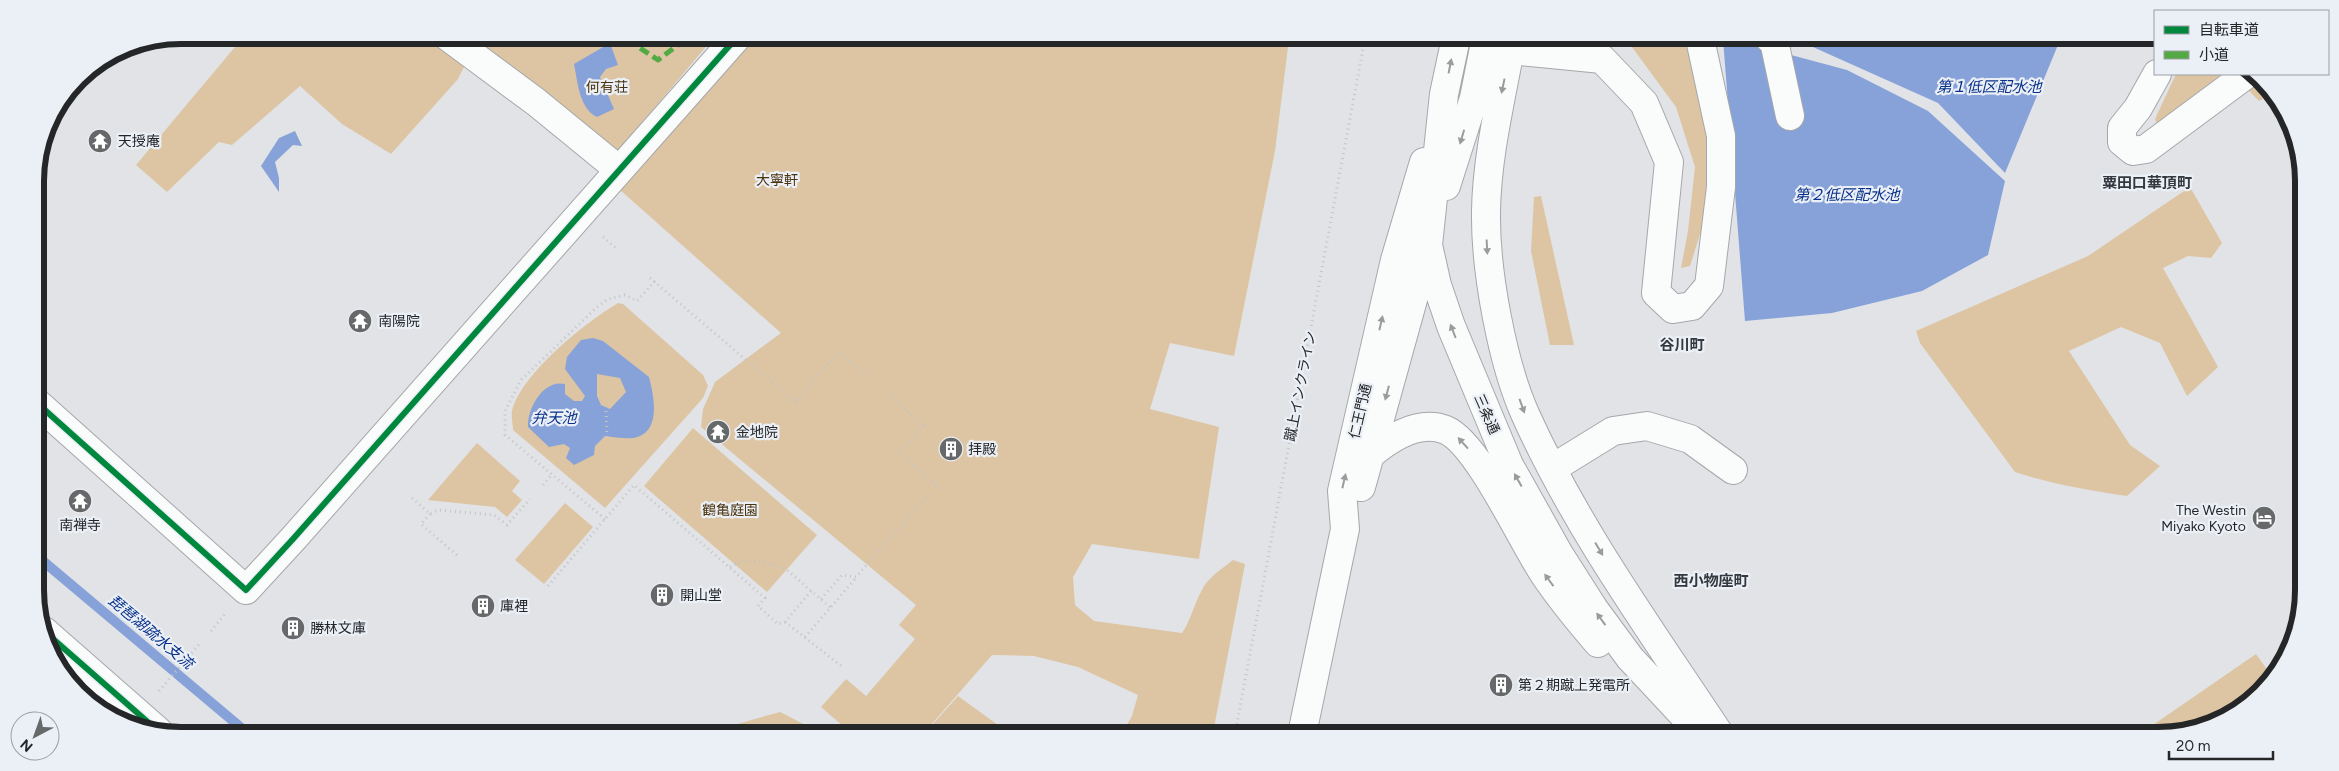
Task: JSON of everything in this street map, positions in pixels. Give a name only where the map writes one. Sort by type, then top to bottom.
[{"type":"main road","points":[[458,44],[536,102],[618,169]]},
{"type":"main road","points":[[44,409],[246,590],[293,540],[618,169],[731,44]]},
{"type":"main road","name":"三条通","points":[[1455,44],[1444,94],[1428,245],[1437,285],[1451,326],[1509,465],[1559,554],[1594,609],[1630,658],[1695,727]]},
{"type":"main road","points":[[1345,529],[1359,496],[1428,245],[1474,98],[1485,44]]},
{"type":"main road","points":[[1701,44],[1721,136],[1721,187],[1709,286],[1692,306],[1673,309],[1656,294],[1669,162],[1644,103],[1602,58],[1511,44],[1492,152],[1486,210],[1487,254],[1511,374],[1525,415],[1602,553],[1715,727]]},
{"type":"main road","points":[[1775,44],[1790,116]]},
{"type":"main road","points":[[2156,75],[2138,108],[2122,128],[2122,142],[2133,151],[2146,148],[2245,75]]},
{"type":"main road","name":"仁王門通","points":[[1303,727],[1345,529],[1342,490],[1395,260],[1444,94]]},
{"type":"main road","points":[[1553,468],[1613,431],[1647,426],[1690,439],[1733,470]]},
{"type":"main road","points":[[1370,455],[1397,436],[1412,429],[1444,429],[1465,443],[1544,573],[1568,607],[1626,675],[1677,727]]},
{"type":"main road","points":[[53,639],[150,724]]},
{"type":"path","points":[[650,278],[795,402],[839,352],[870,378]]},
{"type":"path","points":[[606,520],[505,435],[505,412],[521,380],[602,304],[608,299],[625,295],[637,301],[655,281]]},
{"type":"path","points":[[889,394],[927,428]]},
{"type":"path","points":[[606,406],[607,439]]},
{"type":"path","points":[[923,425],[899,453],[936,485],[934,488]]},
{"type":"path","points":[[543,485],[552,474]]},
{"type":"path","points":[[548,586],[634,485],[765,598],[758,606],[778,624],[785,622],[810,590]]},
{"type":"path","points":[[805,637],[930,492]]},
{"type":"path","points":[[412,498],[430,514]]},
{"type":"path","points":[[458,556],[421,524],[430,514],[438,510],[494,515],[507,525],[530,499]]},
{"type":"path","points":[[730,567],[736,562],[765,562],[779,566],[794,576],[830,607]]},
{"type":"path","points":[[821,599],[842,575],[856,577]]},
{"type":"path","points":[[785,622],[844,668]]},
{"type":"path","points":[[171,676],[201,642]]},
{"type":"green space","points":[[237,44],[435,44],[468,59],[458,79],[391,154],[342,124],[300,86],[232,145],[219,142],[167,192],[136,165]]},
{"type":"green space","name":"何有荘","points":[[467,44],[708,44],[613,157]]},
{"type":"green space","name":"大寧軒","points":[[748,44],[1287,44],[1275,151],[1234,356],[1170,343],[1150,409],[1219,427],[1199,559],[1092,544],[1073,577],[1075,605],[1094,621],[1182,633],[1199,595],[1208,581],[1233,560],[1245,564],[1214,727],[1126,727],[1132,716],[1138,695],[1078,667],[1034,656],[992,655],[929,727],[844,727],[821,707],[846,679],[866,696],[915,639],[899,625],[916,605],[701,427],[703,409],[715,382],[781,333],[619,189]]},
{"type":"green space","points":[[1630,44],[1686,44],[1700,89],[1711,143],[1711,188],[1707,211],[1690,266],[1681,268],[1688,231],[1695,167],[1676,107]]},
{"type":"green space","points":[[2176,75],[2221,75],[2157,124],[2155,119]]},
{"type":"green space","points":[[2234,75],[2245,75],[2255,84],[2267,97],[2259,101]]},
{"type":"green space","points":[[2190,187],[2222,243],[2211,258],[2188,256],[2163,268],[2218,367],[2187,396],[2160,343],[2121,327],[2069,351],[2130,445],[2160,466],[2127,496],[2056,483],[2015,472],[1920,343],[1916,331],[2088,256]]},
{"type":"green space","points":[[1541,196],[1574,345],[1550,345],[1531,251],[1534,197]]},
{"type":"green space","points":[[618,303],[623,304],[703,375],[708,386],[703,398],[605,508],[513,430],[512,411],[528,381],[556,350],[589,323]]},
{"type":"green space","name":"鶴亀庭園","points":[[693,428],[817,535],[767,592],[644,486]]},
{"type":"green space","points":[[477,443],[520,481],[512,491],[522,500],[507,517],[495,507],[428,500]]},
{"type":"green space","points":[[565,503],[593,527],[544,584],[515,560]]},
{"type":"green space","points":[[2256,654],[2268,672],[2242,699],[2219,713],[2185,725],[2150,727]]},
{"type":"green space","points":[[958,696],[1001,727],[930,727]]},
{"type":"green space","points":[[780,712],[809,727],[727,727]]},
{"type":"water","points":[[610,44],[618,65],[606,69],[600,77],[614,109],[597,117],[586,108],[578,87],[574,64]]},
{"type":"water","name":"第２低区配水池","points":[[1723,44],[1750,44],[1847,70],[1928,111],[2005,181],[1988,255],[1922,291],[1832,313],[1745,321]]},
{"type":"water","name":"第１低区配水池","points":[[1806,44],[2058,44],[2005,173],[1938,103]]},
{"type":"water","points":[[295,131],[302,146],[293,145],[275,162],[279,178],[279,192],[261,166],[279,138]]},
{"type":"water","name":"弁天池","points":[[593,338],[603,341],[649,377],[653,394],[654,413],[652,422],[642,435],[633,438],[605,436],[595,446],[594,455],[574,465],[566,458],[570,448],[564,444],[549,447],[528,427],[528,420],[533,404],[543,391],[550,386],[565,384],[565,394],[574,401],[582,401],[585,396],[565,369],[567,357],[581,340]],"holes":[[[597,374],[620,378],[626,392],[610,409],[601,405],[597,396]]]},
{"type":"waterway","name":"琵琶湖疏水支流","points":[[44,562],[240,727]]},
{"type":"marked path","points":[[636,44],[658,60],[679,44]]},
{"type":"cycle path","points":[[44,409],[246,590],[731,44]]},
{"type":"cycle path","points":[[53,639],[150,724]]},
{"type":"place","name":"天授庵","points":[[100,141]]},
{"type":"place","name":"南陽院","points":[[360,321]]},
{"type":"place","name":"金地院","points":[[718,432]]},
{"type":"place","name":"拝殿","points":[[951,449]]},
{"type":"place","name":"南禅寺","points":[[80,501]]},
{"type":"place","name":"The Westin Miyako Kyoto","points":[[2264,518]]},
{"type":"place","name":"開山堂","points":[[662,595]]},
{"type":"place","name":"庫裡","points":[[483,606]]},
{"type":"place","name":"勝林文庫","points":[[293,628]]},
{"type":"place","name":"第２期蹴上発電所","points":[[1501,685]]},
{"type":"district","name":"粟田口華頂町","points":[[2147,183]]},
{"type":"district","name":"谷川町","points":[[1682,345]]},
{"type":"district","name":"西小物座町","points":[[1711,581]]}]
